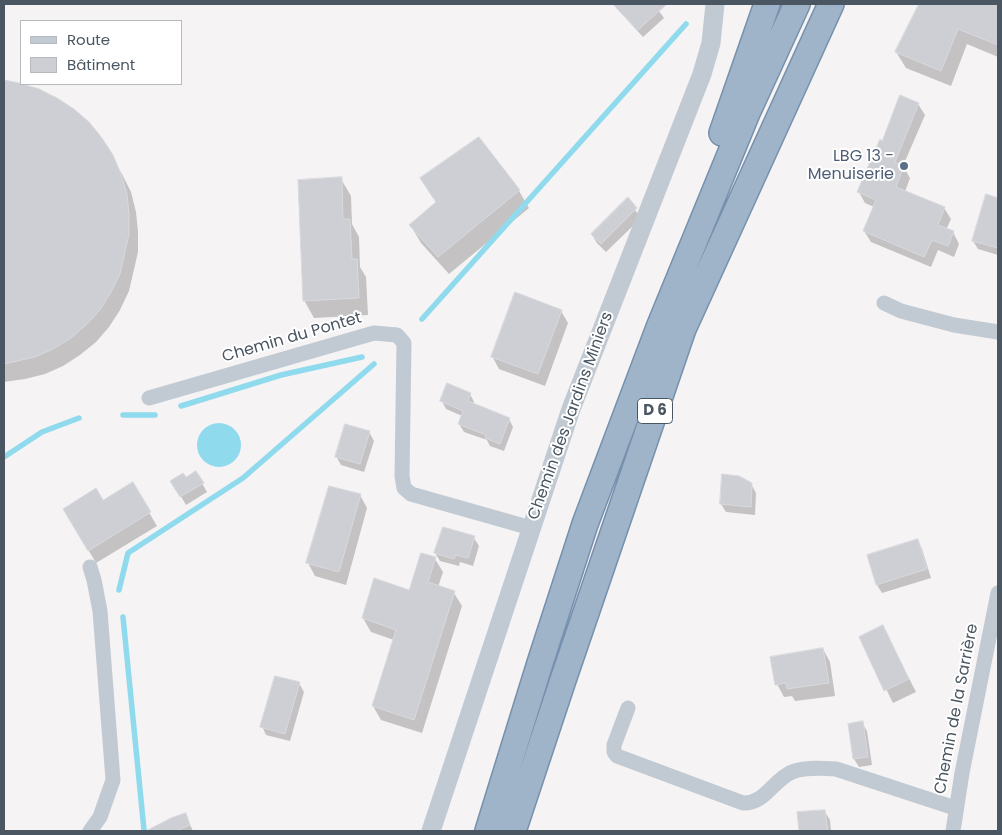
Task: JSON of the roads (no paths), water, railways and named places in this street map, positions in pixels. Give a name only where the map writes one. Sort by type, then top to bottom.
[{"type":"highway","points":[[504,785],[539,624],[583,494],[720,137],[767,4]]},
{"type":"highway","name":"D 6","points":[[488,831],[585,524],[660,326],[747,113],[797,4]]},
{"type":"highway","name":"D 6","points":[[513,831],[562,680],[683,330],[831,4]]},
{"type":"highway","points":[[776,122],[838,4]]},
{"type":"street","name":"Chemin des Jardins Miniers","points":[[431,831],[574,400],[702,74],[711,43],[715,4]]},
{"type":"street","points":[[884,304],[901,311],[954,325],[998,332]]},
{"type":"street","name":"Chemin du Pontet","points":[[149,398],[374,333],[397,335],[404,343],[402,476],[404,488],[411,494],[531,528]]},
{"type":"street","points":[[90,567],[100,611],[112,780],[100,817],[90,831]]},
{"type":"street","name":"Chemin de la Sarrière","points":[[953,831],[955,808],[998,593]]},
{"type":"street","points":[[628,708],[614,745],[614,752],[617,756],[743,803],[757,801],[791,772],[802,769],[826,768],[836,769],[955,808]]},
{"type":"water","points":[[223,423],[235,429],[240,436],[240,454],[235,461],[228,466],[215,467],[207,464],[200,457],[197,441],[200,433],[207,426]]},
{"type":"waterway","points":[[422,319],[686,24]]},
{"type":"waterway","points":[[181,406],[281,375],[362,357]]},
{"type":"waterway","points":[[119,590],[128,553],[243,478],[374,364]]},
{"type":"waterway","points":[[123,415],[155,415]]},
{"type":"waterway","points":[[4,457],[42,432],[79,418]]},
{"type":"waterway","points":[[123,617],[144,830]]},
{"type":"place","name":"LBG 13 - Menuiserie","points":[[904,166]]}]
